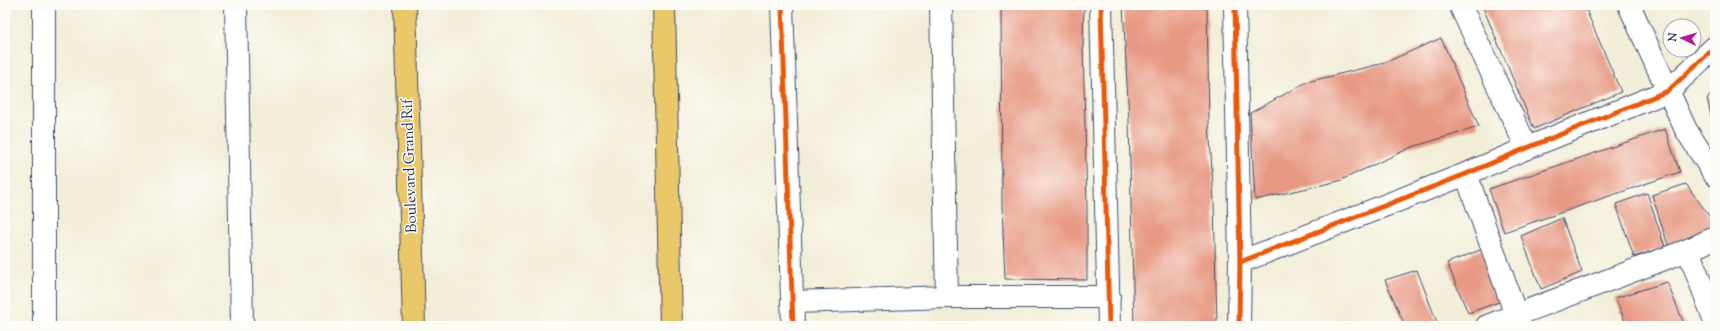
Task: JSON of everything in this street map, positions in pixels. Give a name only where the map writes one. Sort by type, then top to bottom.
[{"type":"main road","name":"Boulevard Grand Rif","points":[[405,5],[414,326]]},
{"type":"main road","points":[[664,5],[671,326]]},
{"type":"street","points":[[44,5],[44,326]]},
{"type":"street","points":[[236,5],[242,326]]},
{"type":"street","points":[[782,5],[793,326]]},
{"type":"street","points":[[941,5],[947,297]]},
{"type":"street","points":[[1101,5],[1109,326]]},
{"type":"street","points":[[1235,5],[1240,262],[1239,326]]},
{"type":"street","points":[[1460,5],[1527,148]]},
{"type":"street","points":[[1629,5],[1686,130],[1715,174]]},
{"type":"street","points":[[1240,262],[1466,174],[1668,91],[1715,47]]},
{"type":"street","points":[[1466,174],[1516,315]]},
{"type":"street","points":[[1487,326],[1688,250],[1715,238]]},
{"type":"street","points":[[1688,250],[1715,321]]},
{"type":"street","points":[[793,302],[947,297],[1109,297]]},
{"type":"building","points":[[1001,5],[1084,5],[1083,46],[1087,206],[1087,280],[1005,279],[1002,205]]},
{"type":"building","points":[[1123,5],[1207,5],[1209,123],[1214,202],[1217,326],[1134,326],[1129,121]]},
{"type":"building","points":[[1482,5],[1584,5],[1621,92],[1534,129]]},
{"type":"building","points":[[1441,38],[1479,127],[1412,147],[1339,181],[1255,200],[1250,113],[1307,82],[1384,63]]},
{"type":"building","points":[[1715,92],[1715,122],[1711,116],[1707,98]]},
{"type":"building","points":[[1665,129],[1680,172],[1504,232],[1489,189]]},
{"type":"building","points":[[1686,184],[1715,224],[1715,232],[1669,248],[1652,195]]},
{"type":"building","points":[[1647,193],[1665,247],[1634,257],[1616,204]]},
{"type":"building","points":[[1562,218],[1582,272],[1541,289],[1521,236]]},
{"type":"building","points":[[1483,249],[1502,301],[1468,313],[1447,263]]},
{"type":"building","points":[[1417,270],[1438,325],[1405,326],[1385,280]]},
{"type":"building","points":[[1715,278],[1715,299],[1707,281]]},
{"type":"building","points":[[1667,282],[1685,326],[1627,326],[1615,298]]},
{"type":"cycle path","points":[[782,5],[793,326]]},
{"type":"cycle path","points":[[1101,5],[1109,326]]},
{"type":"cycle path","points":[[1235,5],[1240,262],[1239,326]]},
{"type":"cycle path","points":[[1240,262],[1466,174],[1668,91],[1715,47]]}]
